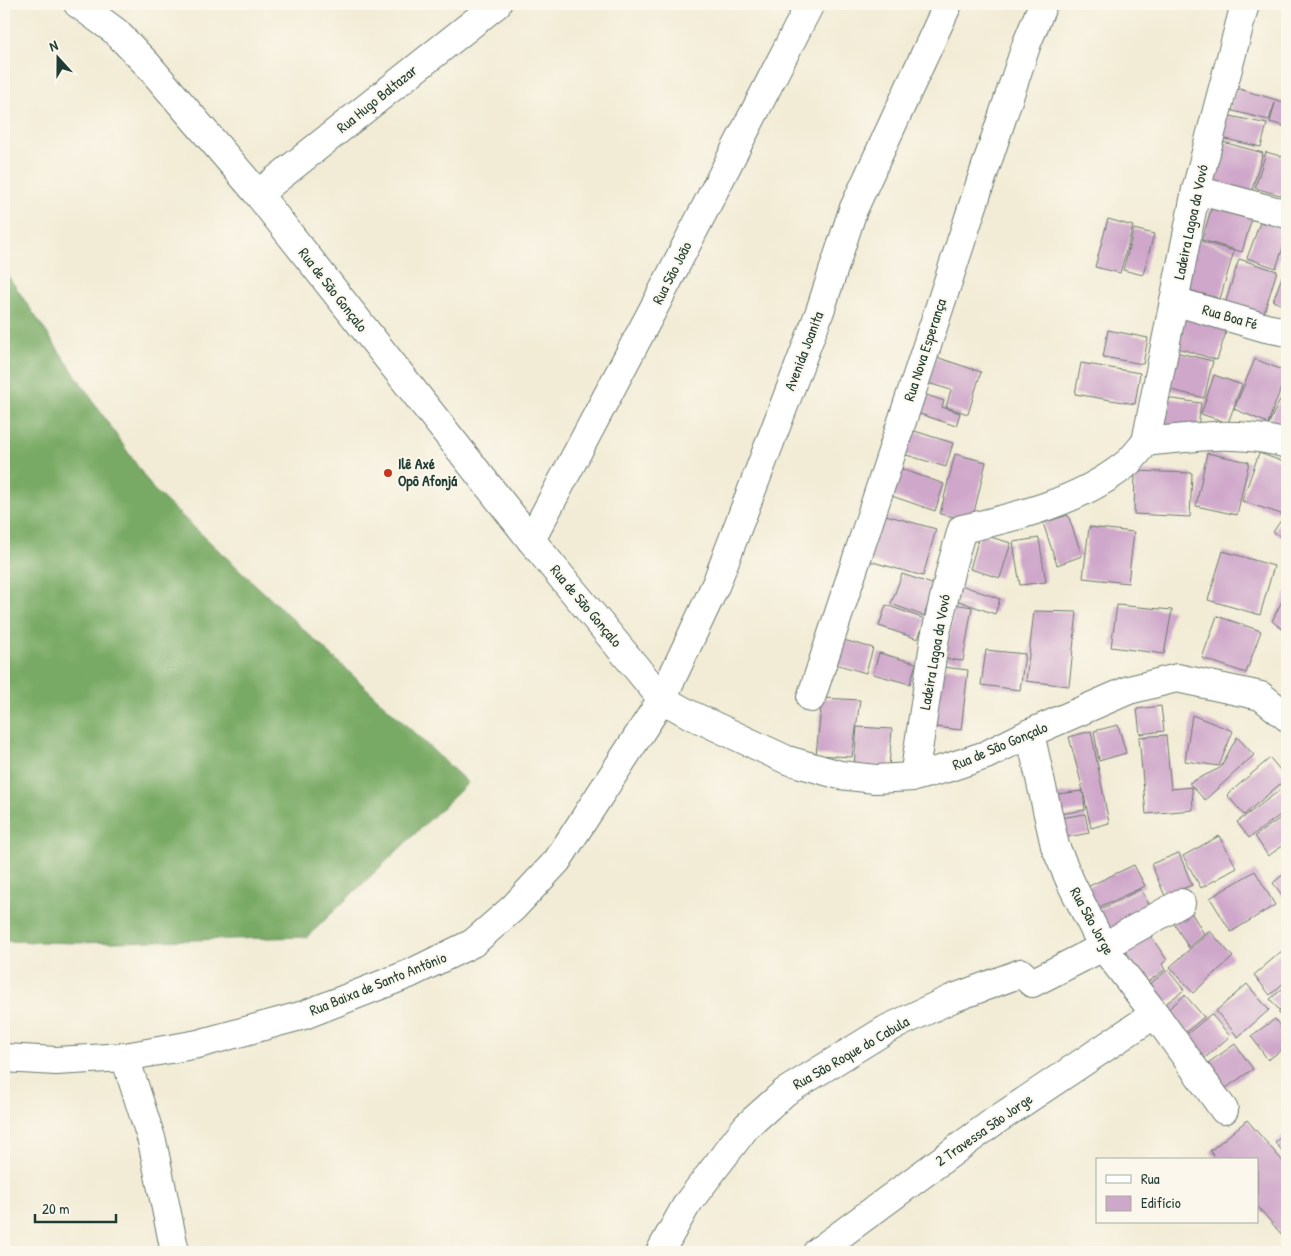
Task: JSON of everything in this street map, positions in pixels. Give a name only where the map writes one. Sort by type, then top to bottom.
[{"type":"street","name":"Rua de São Gonçalo","points":[[78,4],[114,31],[147,64],[258,194],[531,540],[662,699],[689,714],[788,760],[840,775],[874,779],[914,777],[986,755],[1030,733],[1130,690],[1177,678],[1261,696],[1287,717]]},
{"type":"street","name":"Rua Hugo Baltazar","points":[[258,194],[496,4]]},
{"type":"street","name":"Rua São João","points":[[531,540],[668,281],[810,4]]},
{"type":"street","name":"Avenida Joanita","points":[[662,699],[716,584],[820,311],[853,210],[948,4]]},
{"type":"street","name":"Rua Nova Esperança","points":[[811,698],[980,184],[1043,4]]},
{"type":"street","name":"Ladeira Lagoa da Vovó","points":[[914,777],[935,636],[962,529],[1010,518],[1093,486],[1126,464],[1146,442],[1196,190],[1245,4]]},
{"type":"street","points":[[1196,190],[1287,214]]},
{"type":"street","name":"Rua Boa Fé","points":[[1174,301],[1266,328],[1287,332]]},
{"type":"street","points":[[1146,442],[1217,434],[1266,438],[1287,444]]},
{"type":"street","name":"Rua Baixa de Santo Antônio","points":[[4,1058],[56,1061],[125,1057],[198,1044],[304,1015],[409,974],[473,943],[513,908],[557,861],[662,699]]},
{"type":"street","name":"Rua São Jorge","points":[[1030,733],[1055,846],[1071,883],[1104,946],[1224,1110]]},
{"type":"street","name":"Rua São Roque do Cabula","points":[[660,1252],[686,1204],[746,1127],[785,1092],[887,1029],[951,999],[1021,973],[1032,983],[1181,903]]},
{"type":"street","name":"2 Travessa São Jorge","points":[[817,1252],[992,1122],[1155,1014]]},
{"type":"street","points":[[125,1057],[152,1141],[175,1252]]},
{"type":"green space","points":[[4,270],[153,489],[468,783],[307,937],[78,943],[4,941]]},
{"type":"building","points":[[1236,88],[1287,103],[1287,127],[1270,122],[1275,103],[1269,120],[1229,110]]},
{"type":"building","points":[[1226,115],[1267,124],[1261,147],[1221,138]]},
{"type":"building","points":[[1223,142],[1263,153],[1251,193],[1211,183]]},
{"type":"building","points":[[1266,152],[1287,158],[1287,197],[1255,188]]},
{"type":"building","points":[[1214,199],[1254,211],[1242,252],[1202,240]]},
{"type":"building","points":[[1262,217],[1287,226],[1287,236],[1276,268],[1247,258]]},
{"type":"building","points":[[1108,219],[1133,226],[1120,273],[1095,267]]},
{"type":"building","points":[[1134,229],[1154,234],[1143,275],[1123,270]]},
{"type":"building","points":[[1193,239],[1234,251],[1220,299],[1179,287]]},
{"type":"building","points":[[1239,259],[1277,271],[1262,319],[1224,307]]},
{"type":"building","points":[[1287,263],[1287,307],[1273,301]]},
{"type":"building","points":[[1181,315],[1227,329],[1217,360],[1171,346]]},
{"type":"building","points":[[1108,330],[1148,338],[1143,364],[1103,357]]},
{"type":"building","points":[[1171,351],[1213,361],[1204,398],[1163,388]]},
{"type":"building","points":[[936,357],[981,372],[968,414],[946,407],[951,390],[928,383]]},
{"type":"building","points":[[1255,359],[1287,372],[1268,423],[1234,409]]},
{"type":"building","points":[[1081,363],[1140,373],[1135,404],[1075,394]]},
{"type":"building","points":[[1214,375],[1242,385],[1228,423],[1201,414]]},
{"type":"building","points":[[921,393],[944,401],[942,407],[960,413],[956,426],[914,412]]},
{"type":"building","points":[[1282,396],[1287,398],[1287,434],[1268,425]]},
{"type":"building","points":[[1166,398],[1201,403],[1197,436],[1161,430]]},
{"type":"building","points":[[908,429],[953,443],[946,467],[900,453]]},
{"type":"building","points":[[1207,453],[1249,462],[1237,515],[1196,506]]},
{"type":"building","points":[[1259,453],[1287,463],[1287,506],[1284,515],[1242,501]]},
{"type":"building","points":[[955,454],[986,462],[972,521],[940,514]]},
{"type":"building","points":[[896,467],[944,484],[935,511],[886,494]]},
{"type":"building","points":[[1135,471],[1192,473],[1190,517],[1134,514]]},
{"type":"building","points":[[882,514],[936,529],[923,576],[869,561]]},
{"type":"building","points":[[1068,515],[1082,556],[1057,565],[1043,523]]},
{"type":"building","points":[[1284,516],[1287,518],[1287,540],[1273,532]]},
{"type":"building","points":[[1089,527],[1134,532],[1128,583],[1083,578]]},
{"type":"building","points":[[980,534],[1011,543],[1000,578],[970,569]]},
{"type":"building","points":[[1039,538],[1046,582],[1020,585],[1013,542]]},
{"type":"building","points":[[1223,551],[1274,566],[1260,615],[1208,600]]},
{"type":"building","points":[[902,574],[935,585],[924,616],[891,604]]},
{"type":"building","points":[[961,585],[1000,599],[995,614],[956,600]]},
{"type":"building","points":[[1287,591],[1287,633],[1272,621]]},
{"type":"building","points":[[955,604],[972,607],[963,661],[946,659]]},
{"type":"building","points":[[886,605],[925,619],[918,639],[879,626]]},
{"type":"building","points":[[1117,605],[1172,610],[1164,654],[1111,647]]},
{"type":"building","points":[[1034,611],[1077,612],[1069,686],[1026,681]]},
{"type":"building","points":[[1217,616],[1261,631],[1246,673],[1202,658]]},
{"type":"building","points":[[832,637],[873,648],[866,673],[825,661]]},
{"type":"building","points":[[986,650],[1025,654],[1020,690],[981,685]]},
{"type":"building","points":[[879,653],[916,663],[910,684],[873,674]]},
{"type":"building","points":[[943,667],[968,670],[961,730],[936,727]]},
{"type":"building","points":[[822,698],[860,700],[852,757],[816,755]]},
{"type":"building","points":[[1161,706],[1164,731],[1140,734],[1137,709]]},
{"type":"building","points":[[1192,715],[1233,731],[1219,766],[1185,761]]},
{"type":"building","points":[[1118,725],[1126,753],[1099,761],[1094,731]]},
{"type":"building","points":[[857,727],[892,729],[889,768],[854,766]]},
{"type":"building","points":[[1091,731],[1109,823],[1091,828],[1069,737]]},
{"type":"building","points":[[1166,735],[1171,789],[1192,787],[1193,810],[1146,814],[1139,737]]},
{"type":"building","points":[[1237,737],[1254,755],[1205,800],[1189,783],[1220,768]]},
{"type":"building","points":[[1270,758],[1287,778],[1244,815],[1227,795]]},
{"type":"building","points":[[1287,785],[1287,810],[1249,838],[1237,822]]},
{"type":"building","points":[[1083,791],[1085,810],[1060,814],[1057,794]]},
{"type":"building","points":[[1287,813],[1287,843],[1268,856],[1255,836]]},
{"type":"building","points":[[1085,814],[1089,833],[1058,839],[1054,819]]},
{"type":"building","points":[[1219,836],[1237,868],[1201,888],[1183,856]]},
{"type":"building","points":[[1179,853],[1192,885],[1165,896],[1151,864]]},
{"type":"building","points":[[1134,865],[1145,886],[1095,909],[1085,888]]},
{"type":"building","points":[[1255,871],[1275,905],[1231,932],[1210,898]]},
{"type":"building","points":[[1287,871],[1287,897],[1285,899],[1273,883]]},
{"type":"building","points":[[1141,889],[1154,914],[1103,940],[1091,914]]},
{"type":"building","points":[[1191,912],[1204,934],[1189,948],[1173,922]]},
{"type":"building","points":[[1210,931],[1233,957],[1193,993],[1170,967]]},
{"type":"building","points":[[1150,935],[1167,960],[1162,964],[1165,970],[1143,985],[1122,953]]},
{"type":"building","points":[[1283,950],[1287,955],[1287,980],[1270,995],[1254,975]]},
{"type":"building","points":[[1168,970],[1184,990],[1160,1008],[1144,988]]},
{"type":"building","points":[[1247,984],[1269,1010],[1238,1037],[1216,1011]]},
{"type":"building","points":[[1286,986],[1287,1004],[1279,1010],[1270,999]]},
{"type":"building","points":[[1185,995],[1204,1017],[1178,1039],[1159,1017]]},
{"type":"building","points":[[1287,1005],[1287,1023],[1278,1012]]},
{"type":"building","points":[[1211,1014],[1230,1036],[1198,1064],[1179,1041]]},
{"type":"building","points":[[1275,1019],[1287,1036],[1287,1046],[1268,1060],[1251,1036]]},
{"type":"building","points":[[1235,1044],[1253,1069],[1226,1088],[1208,1063]]},
{"type":"building","points":[[1247,1120],[1287,1166],[1287,1232],[1283,1236],[1258,1207],[1258,1158],[1215,1158],[1210,1151]]},
{"type":"building","points":[[1287,1132],[1287,1157],[1275,1142]]},
{"type":"place","name":"Ilê Axé Opô Afonjá","points":[[388,473]]}]
